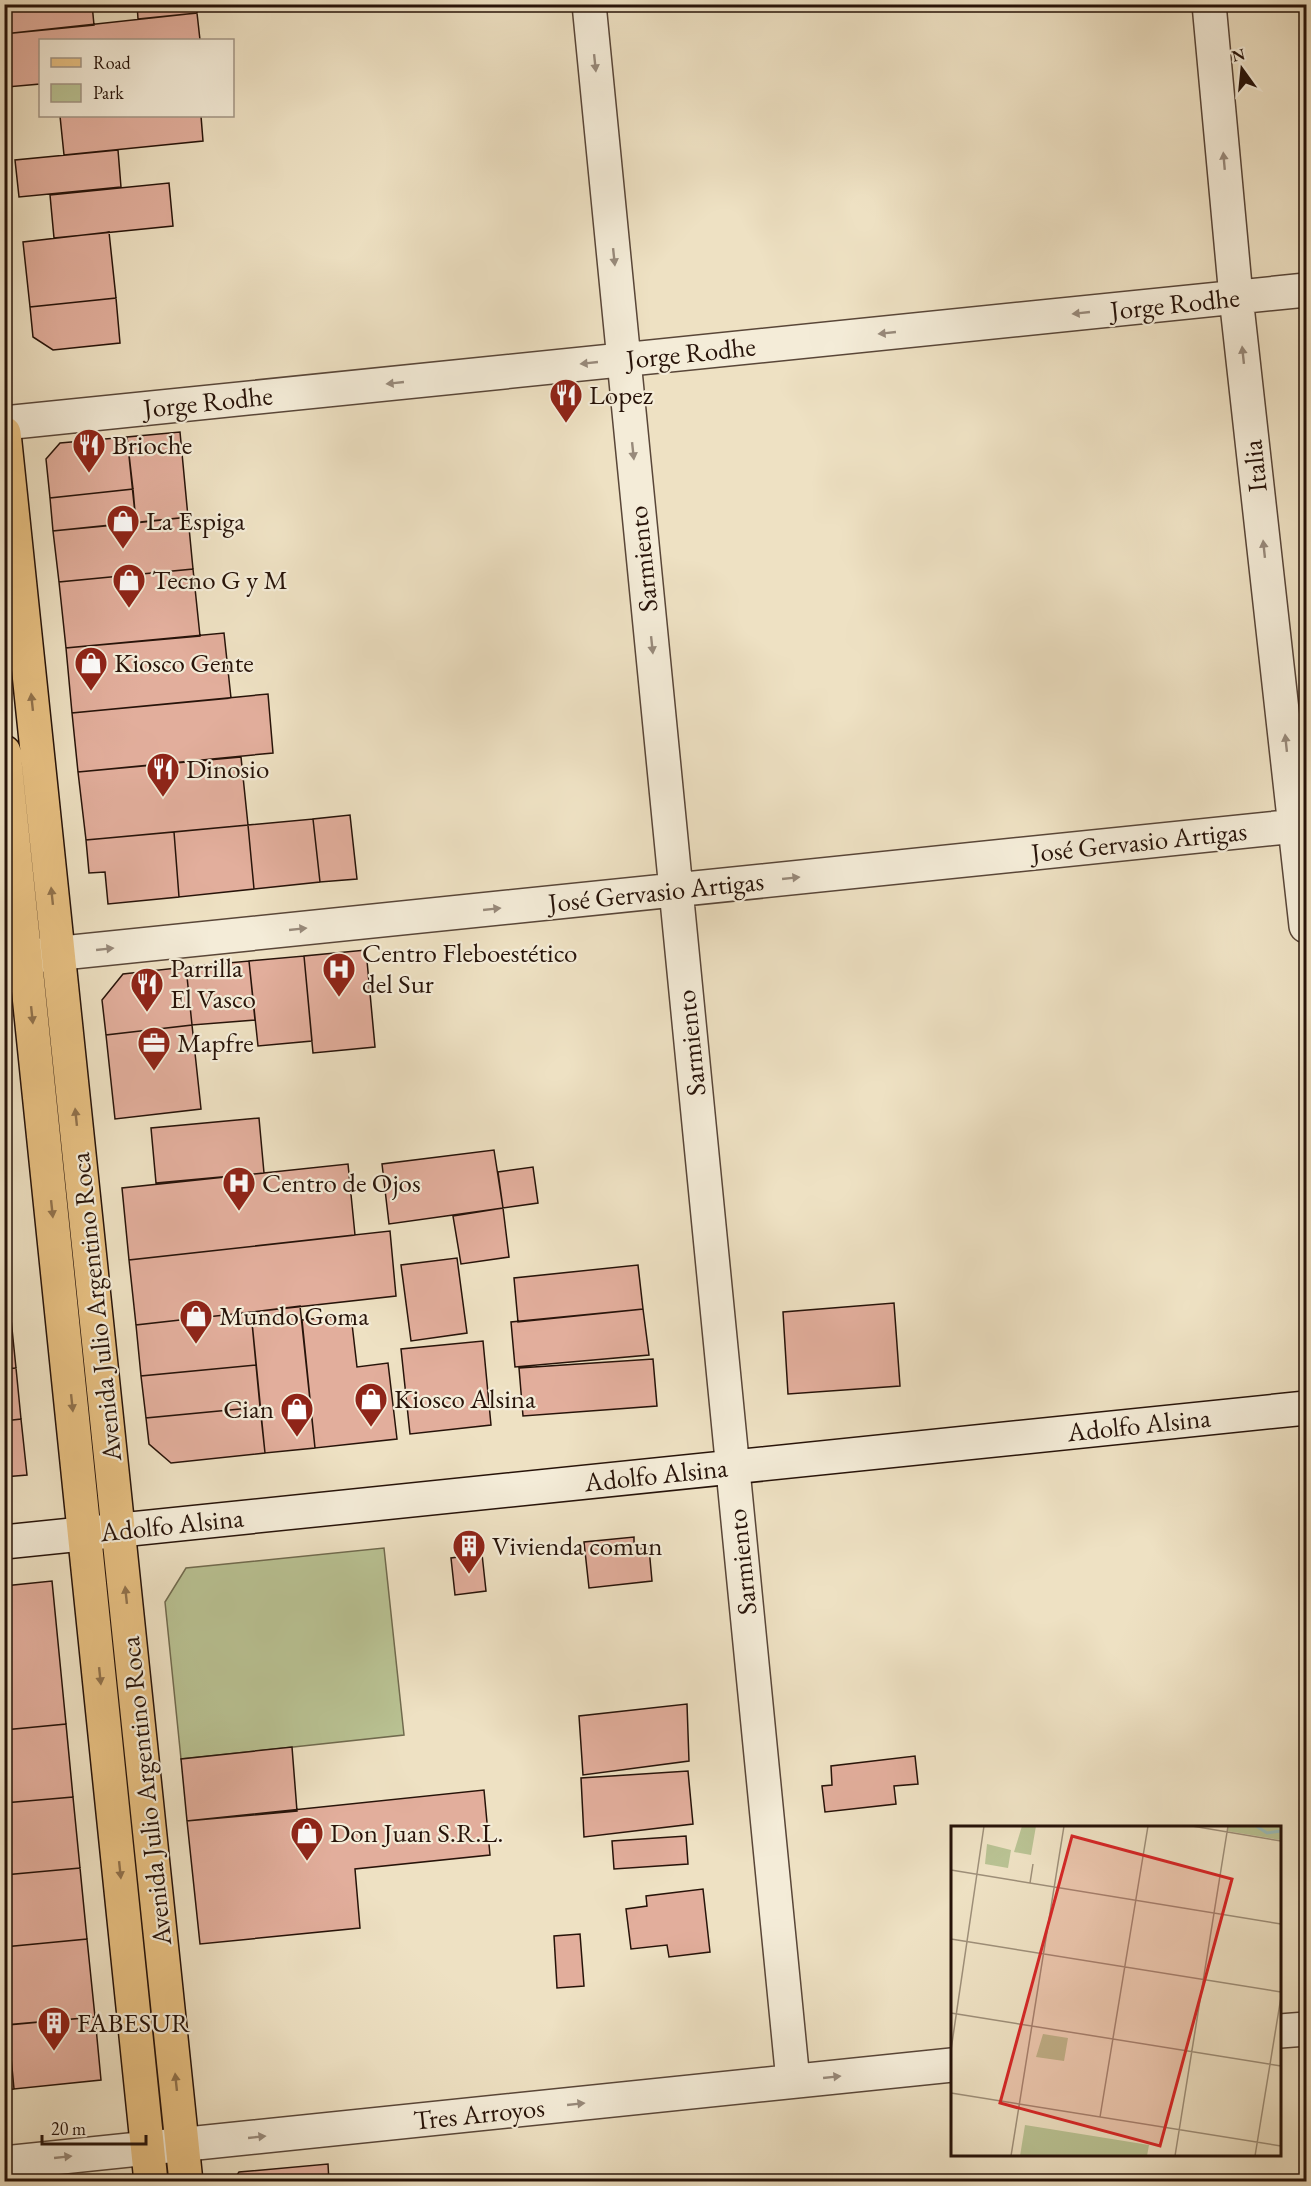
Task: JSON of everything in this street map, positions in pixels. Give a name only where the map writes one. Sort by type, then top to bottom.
[{"type":"main road","name":"Avenida Julio Argentino Roca","points":[[4,433],[186,2181]]},
{"type":"main road","name":"Avenida Julio Argentino Roca","points":[[4,752],[15,958],[86,1534],[151,2181]]},
{"type":"street","name":"Sarmiento","points":[[589,4],[793,2081]]},
{"type":"street","name":"Italia","points":[[1209,4],[1236,297],[1301,826],[1306,926]]},
{"type":"street","name":"Jorge Rodhe","points":[[4,423],[1306,290]]},
{"type":"street","name":"José Gervasio Artigas","points":[[15,958],[1301,826]]},
{"type":"street","name":"Adolfo Alsina","points":[[4,1542],[1306,1408]]},
{"type":"street","points":[[1281,2031],[1306,2029]]},
{"type":"street","name":"Tres Arroyos","points":[[4,2163],[951,2065]]},
{"type":"green space","points":[[384,1548],[404,1735],[181,1759],[165,1602],[186,1568]]},
{"type":"building","points":[[4,4],[92,4],[94,25],[4,34]]},
{"type":"building","points":[[137,4],[196,4],[197,13],[138,19]]},
{"type":"building","points":[[197,13],[200,39],[39,39],[39,84],[7,87],[4,34]]},
{"type":"building","points":[[60,117],[201,117],[203,141],[64,155]]},
{"type":"building","points":[[118,150],[121,187],[19,197],[15,160]]},
{"type":"building","points":[[169,183],[173,226],[54,238],[50,195]]},
{"type":"building","points":[[109,232],[116,298],[30,307],[23,242]]},
{"type":"building","points":[[116,298],[120,343],[53,350],[33,337],[30,307]]},
{"type":"building","points":[[180,432],[188,517],[136,523],[127,437]]},
{"type":"building","name":"Brioche","points":[[127,437],[133,489],[50,498],[46,459],[60,443]]},
{"type":"building","points":[[133,489],[136,523],[53,531],[50,498]]},
{"type":"building","name":"La Espiga","points":[[188,517],[193,569],[59,582],[53,531]]},
{"type":"building","name":"Tecno G y M","points":[[193,569],[200,636],[66,648],[59,582]]},
{"type":"building","points":[[224,633],[231,698],[72,713],[66,648]]},
{"type":"building","points":[[268,694],[273,753],[78,772],[72,713]]},
{"type":"building","name":"Dinosio","points":[[241,757],[248,825],[86,840],[78,772]]},
{"type":"building","points":[[350,815],[357,879],[320,882],[313,819]]},
{"type":"building","points":[[313,819],[320,882],[254,889],[248,825]]},
{"type":"building","points":[[248,825],[254,889],[179,897],[174,832]]},
{"type":"building","points":[[174,832],[179,897],[108,904],[105,872],[89,873],[86,840]]},
{"type":"building","name":"Centro Fleboestético del Sur","points":[[366,950],[375,1047],[313,1053],[304,956]]},
{"type":"building","points":[[304,956],[312,1041],[258,1046],[249,961]]},
{"type":"building","points":[[249,961],[255,1020],[192,1025],[186,967]]},
{"type":"building","name":"Parrilla El Vasco","points":[[186,967],[192,1025],[106,1035],[102,1000],[123,974]]},
{"type":"building","name":"Mapfre","points":[[192,1025],[201,1109],[115,1119],[106,1035]]},
{"type":"building","points":[[259,1118],[264,1173],[156,1183],[151,1128]]},
{"type":"building","points":[[494,1150],[503,1208],[389,1224],[382,1164]]},
{"type":"building","name":"Centro de Ojos","points":[[348,1164],[355,1235],[129,1260],[122,1188]]},
{"type":"building","points":[[533,1167],[538,1203],[503,1208],[498,1172]]},
{"type":"building","points":[[503,1208],[509,1257],[461,1264],[453,1216]]},
{"type":"building","points":[[390,1231],[396,1296],[136,1325],[129,1260]]},
{"type":"building","points":[[457,1258],[467,1333],[411,1341],[401,1265]]},
{"type":"building","points":[[4,1265],[11,1319],[4,1319]]},
{"type":"building","points":[[638,1265],[643,1309],[518,1322],[514,1278]]},
{"type":"building","points":[[894,1303],[900,1386],[788,1394],[783,1312]]},
{"type":"building","points":[[300,1306],[315,1448],[265,1453],[251,1312]]},
{"type":"building","points":[[643,1309],[649,1355],[515,1367],[511,1322]]},
{"type":"building","name":"Mundo Goma","points":[[251,1312],[256,1365],[141,1376],[136,1325]]},
{"type":"building","points":[[351,1315],[357,1367],[388,1363],[397,1439],[315,1448],[302,1320]]},
{"type":"building","points":[[4,1319],[11,1319],[16,1368],[4,1369]]},
{"type":"building","points":[[483,1341],[491,1425],[410,1434],[401,1349]]},
{"type":"building","points":[[653,1359],[657,1406],[523,1416],[519,1368]]},
{"type":"building","points":[[256,1365],[260,1407],[146,1418],[141,1376]]},
{"type":"building","points":[[16,1368],[21,1419],[4,1421],[4,1369]]},
{"type":"building","points":[[260,1407],[265,1453],[171,1463],[149,1444],[146,1418]]},
{"type":"building","points":[[21,1419],[27,1475],[4,1477],[4,1421]]},
{"type":"building","points":[[634,1537],[634,1549],[649,1548],[652,1581],[589,1588],[584,1542]]},
{"type":"building","name":"Vivienda comun","points":[[482,1554],[486,1591],[455,1595],[451,1558]]},
{"type":"building","points":[[52,1581],[66,1724],[4,1730],[4,1586]]},
{"type":"building","points":[[687,1704],[689,1761],[583,1775],[579,1716]]},
{"type":"building","points":[[66,1724],[73,1797],[4,1803],[4,1730]]},
{"type":"building","points":[[292,1747],[297,1811],[187,1821],[181,1759]]},
{"type":"building","points":[[915,1756],[918,1784],[894,1786],[896,1804],[825,1812],[822,1786],[832,1785],[831,1766]]},
{"type":"building","points":[[688,1771],[693,1824],[584,1837],[581,1778]]},
{"type":"building","name":"Don Juan S.R.L.","points":[[484,1790],[490,1855],[355,1869],[360,1928],[200,1944],[187,1821]]},
{"type":"building","points":[[73,1797],[80,1868],[4,1875],[4,1803]]},
{"type":"building","points":[[686,1836],[688,1864],[614,1869],[612,1841]]},
{"type":"building","points":[[80,1868],[87,1939],[4,1947],[4,1875]]},
{"type":"building","points":[[703,1889],[710,1952],[669,1957],[667,1945],[631,1949],[626,1909],[647,1906],[646,1896]]},
{"type":"building","points":[[580,1934],[584,1986],[557,1988],[554,1936]]},
{"type":"building","points":[[87,1939],[95,2017],[4,2025],[4,1947]]},
{"type":"building","name":"FABESUR","points":[[95,2017],[101,2080],[14,2089],[8,2025]]},
{"type":"building","points":[[4,2025],[8,2025],[14,2089],[4,2090]]},
{"type":"building","points":[[328,2164],[329,2182],[232,2182],[239,2172]]},
{"type":"place","name":"Lopez","points":[[566,424]]},
{"type":"place","name":"Brioche","points":[[89,474]]},
{"type":"place","name":"La Espiga","points":[[123,550]]},
{"type":"place","name":"Tecno G y M","points":[[129,609]]},
{"type":"place","name":"Kiosco Gente","points":[[91,692]]},
{"type":"place","name":"Dinosio","points":[[163,798]]},
{"type":"place","name":"Centro Fleboestético del Sur","points":[[339,998]]},
{"type":"place","name":"Parrilla El Vasco","points":[[147,1013]]},
{"type":"place","name":"Mapfre","points":[[154,1072]]},
{"type":"place","name":"Centro de Ojos","points":[[239,1212]]},
{"type":"place","name":"Mundo Goma","points":[[196,1345]]},
{"type":"place","name":"Kiosco Alsina","points":[[371,1428]]},
{"type":"place","name":"Cian","points":[[297,1438]]},
{"type":"place","name":"Vivienda comun","points":[[469,1575]]},
{"type":"place","name":"Don Juan S.R.L.","points":[[307,1862]]},
{"type":"place","name":"FABESUR","points":[[54,2052]]}]
